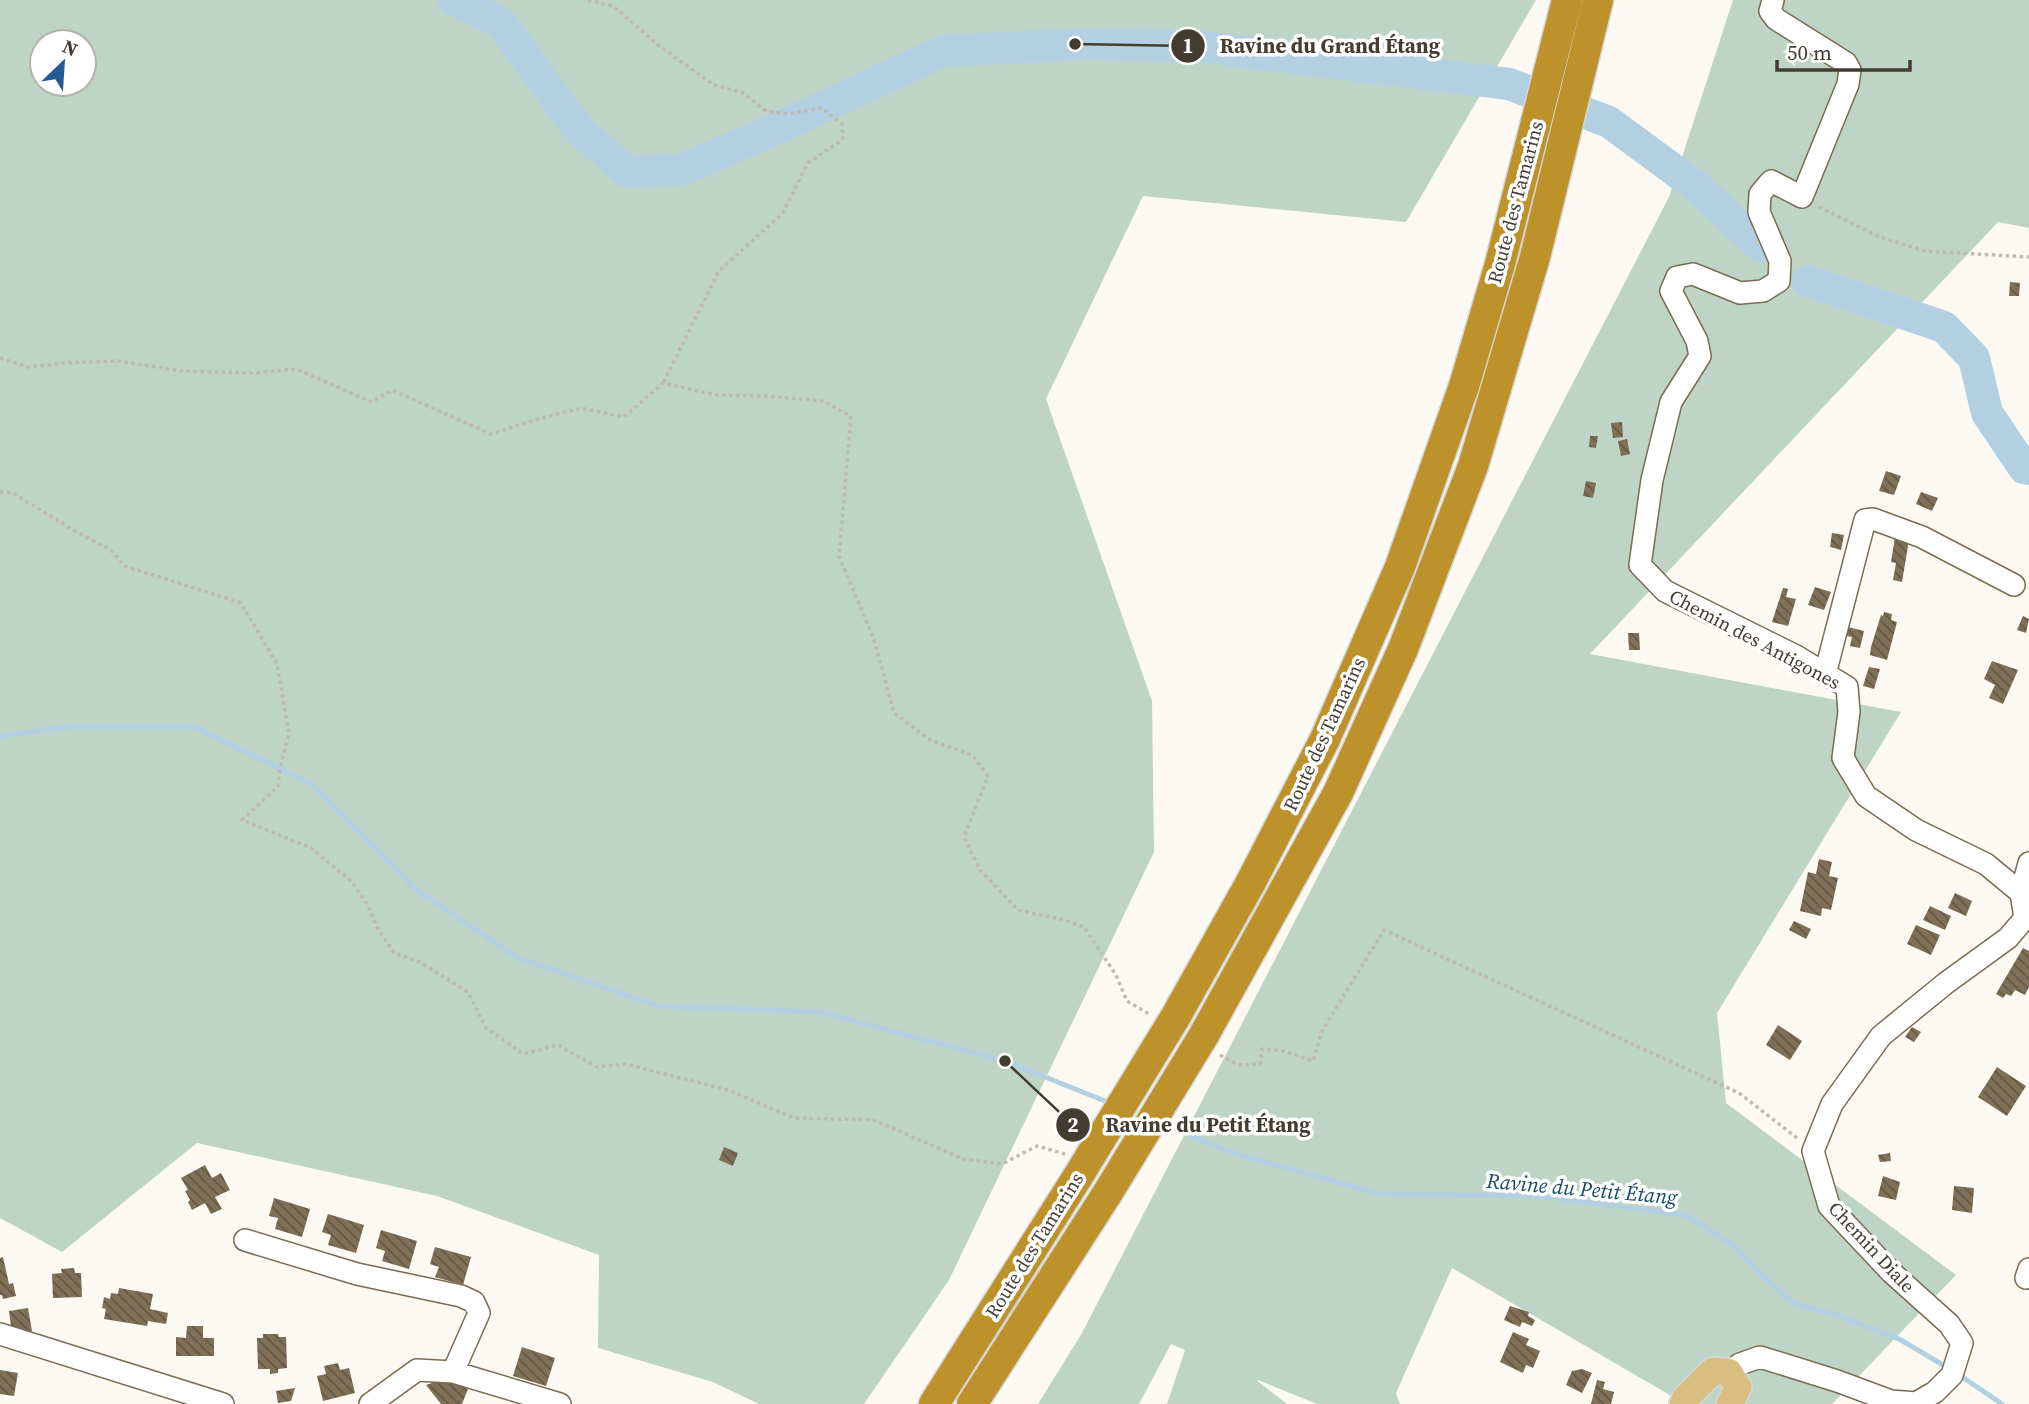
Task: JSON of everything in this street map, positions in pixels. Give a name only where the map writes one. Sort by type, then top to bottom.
[{"type":"highway","name":"Route des Tamarins","points":[[934,1404],[1163,1015],[1251,882],[1325,739],[1400,567],[1464,386],[1500,264],[1567,0]]},
{"type":"highway","name":"Route des Tamarins","points":[[972,1404],[1107,1194],[1210,1044],[1338,793],[1403,649],[1473,466],[1535,257],[1598,0]]},
{"type":"main road","points":[[1683,1404],[1713,1371],[1729,1373],[1738,1387],[1730,1404]]},
{"type":"street","points":[[1773,0],[1770,11],[1776,19],[1846,63],[1850,70],[1848,84],[1802,197]]},
{"type":"street","name":"Chemin des Antigones","points":[[1802,197],[1771,181],[1760,194],[1759,212],[1780,261],[1779,281],[1763,291],[1740,293],[1693,274],[1677,277],[1671,291],[1697,341],[1700,356],[1671,402],[1652,480],[1640,565],[1665,591],[1796,656],[1847,687],[1849,712],[1843,758],[1866,796],[1916,830],[1986,864],[2021,894]]},
{"type":"street","points":[[1825,674],[1865,520],[1874,519],[1922,537],[2014,584]]},
{"type":"street","points":[[1813,1150],[1832,1104],[1881,1036],[1946,983],[2008,939],[2025,918],[2021,894],[2029,863]]},
{"type":"street","name":"Chemin Diale","points":[[1729,1373],[1740,1364],[1760,1357],[1891,1401],[1916,1403],[1935,1392],[1952,1375],[1962,1343],[1949,1324],[1891,1272],[1829,1206],[1813,1150]]},
{"type":"street","points":[[245,1241],[357,1274],[461,1296],[474,1302],[479,1314],[453,1372]]},
{"type":"street","points":[[0,1334],[223,1404]]},
{"type":"street","points":[[370,1404],[417,1370],[453,1372],[560,1404]]},
{"type":"path","points":[[0,358],[27,367],[118,361],[182,370],[254,373],[296,369],[372,402],[392,390],[491,434],[581,408],[624,417],[663,383],[719,271],[782,214],[808,163],[843,139],[842,124],[821,108],[788,114],[765,111],[743,93],[714,85],[658,46],[613,6],[588,0]]},
{"type":"path","points":[[1802,197],[1880,237],[1925,251],[2029,257]]},
{"type":"path","points":[[663,383],[716,396],[766,396],[823,401],[851,416],[839,556],[874,639],[894,713],[930,740],[972,755],[988,776],[964,837],[980,870],[1018,909],[1084,927],[1116,975],[1127,1002],[1163,1015]]},
{"type":"path","points":[[0,492],[13,493],[111,550],[125,566],[241,603],[277,664],[289,734],[278,786],[242,820],[311,848],[321,856],[352,882],[394,953],[418,961],[468,992],[486,1028],[523,1054],[558,1045],[597,1067],[625,1064],[727,1090],[794,1118],[874,1120],[963,1159],[1002,1164],[1037,1146],[1060,1151],[1073,1167]]},
{"type":"path","points":[[1210,1044],[1238,1065],[1260,1064],[1262,1049],[1284,1051],[1314,1061],[1322,1031],[1384,929],[1738,1093],[1813,1150]]},
{"type":"green space","points":[[0,0],[1536,0],[1406,222],[1143,196],[1046,399],[1152,701],[1154,852],[949,1280],[864,1404],[759,1404],[713,1382],[598,1348],[599,1255],[437,1196],[197,1143],[62,1252],[0,1218]]},
{"type":"green space","points":[[1733,0],[2029,0],[2029,228],[1998,222],[1590,654],[1901,712],[1717,1013],[1726,1103],[1956,1275],[1832,1404],[1685,1404],[1452,1268],[1396,1393],[1400,1404],[1317,1404],[1255,1379],[1287,1404],[1167,1404],[1185,1350],[1171,1344],[1139,1404],[1038,1404],[1082,1333],[1669,197]]},
{"type":"building","points":[[2010,282],[2020,283],[2019,296],[2009,296]]},
{"type":"building","points":[[1622,422],[1623,437],[1613,438],[1611,423]]},
{"type":"building","points":[[1590,436],[1598,436],[1596,448],[1589,447]]},
{"type":"building","points":[[1627,439],[1630,454],[1621,456],[1618,441]]},
{"type":"building","points":[[1886,471],[1901,476],[1894,495],[1879,491]]},
{"type":"building","points":[[1586,481],[1596,483],[1593,498],[1583,496]]},
{"type":"building","points":[[1921,492],[1938,498],[1932,511],[1916,504]]},
{"type":"building","points":[[1832,533],[1844,535],[1841,550],[1830,547]]},
{"type":"building","points":[[1895,537],[1909,540],[1902,582],[1893,580],[1896,563],[1891,562]]},
{"type":"building","points":[[1815,587],[1831,592],[1824,610],[1808,605]]},
{"type":"building","points":[[1783,588],[1788,589],[1786,597],[1796,599],[1788,626],[1772,622]]},
{"type":"building","points":[[1884,612],[1892,614],[1891,620],[1897,622],[1887,660],[1870,655]]},
{"type":"building","points":[[2023,616],[2029,619],[2026,633],[2017,630]]},
{"type":"building","points":[[1848,627],[1864,631],[1860,648],[1850,646],[1852,637],[1846,636]]},
{"type":"building","points":[[1628,633],[1639,633],[1640,650],[1629,650]]},
{"type":"building","points":[[1992,661],[2018,670],[2003,704],[1989,698],[1995,685],[1984,679]]},
{"type":"building","points":[[1869,667],[1880,669],[1874,689],[1863,686]]},
{"type":"building","points":[[1819,859],[1832,862],[1829,876],[1838,878],[1831,910],[1822,908],[1821,916],[1800,911],[1808,872],[1816,874]]},
{"type":"building","points":[[1955,893],[1972,901],[1966,916],[1948,908]]},
{"type":"building","points":[[1930,906],[1951,916],[1945,930],[1923,920]]},
{"type":"building","points":[[1794,921],[1811,929],[1806,939],[1789,930]]},
{"type":"building","points":[[1916,925],[1940,935],[1931,955],[1907,944]]},
{"type":"building","points":[[2023,948],[2029,951],[2029,987],[2025,995],[2015,990],[2011,996],[2006,994],[2003,998],[1996,994]]},
{"type":"building","points":[[1778,1025],[1802,1041],[1790,1060],[1766,1045]]},
{"type":"building","points":[[1912,1027],[1921,1032],[1914,1042],[1905,1037]]},
{"type":"building","points":[[1997,1067],[2026,1086],[2007,1116],[1978,1097]]},
{"type":"building","points":[[724,1147],[738,1153],[733,1166],[719,1160]]},
{"type":"building","points":[[1890,1153],[1891,1161],[1880,1162],[1878,1155]]},
{"type":"building","points":[[205,1165],[212,1178],[221,1173],[230,1190],[215,1197],[222,1209],[211,1214],[205,1203],[192,1210],[185,1191],[188,1190],[181,1178]]},
{"type":"building","points":[[1883,1176],[1900,1182],[1896,1200],[1878,1196]]},
{"type":"building","points":[[1954,1186],[1974,1188],[1972,1213],[1952,1210]]},
{"type":"building","points":[[274,1198],[310,1209],[302,1237],[275,1229],[278,1218],[269,1216]]},
{"type":"building","points":[[328,1214],[364,1225],[356,1253],[328,1245],[331,1235],[322,1232]]},
{"type":"building","points":[[381,1230],[417,1241],[409,1269],[382,1261],[385,1251],[376,1248]]},
{"type":"building","points":[[435,1247],[471,1257],[463,1285],[435,1277],[439,1267],[430,1264]]},
{"type":"building","points":[[3,1257],[9,1284],[13,1283],[16,1296],[3,1299],[0,1295],[0,1258]]},
{"type":"building","points":[[74,1268],[75,1273],[81,1273],[82,1297],[53,1298],[52,1274],[62,1273],[61,1269]]},
{"type":"building","points":[[119,1288],[153,1294],[150,1309],[168,1313],[166,1324],[148,1321],[147,1326],[104,1319],[104,1297],[110,1299],[111,1293],[118,1294]]},
{"type":"building","points":[[1510,1306],[1529,1312],[1528,1316],[1535,1320],[1532,1326],[1522,1322],[1520,1327],[1504,1320]]},
{"type":"building","points":[[28,1308],[32,1331],[12,1334],[9,1311]]},
{"type":"building","points":[[187,1326],[203,1326],[203,1338],[214,1338],[214,1356],[176,1356],[176,1337],[186,1338]]},
{"type":"building","points":[[1513,1332],[1529,1339],[1526,1345],[1540,1351],[1533,1368],[1526,1365],[1523,1373],[1500,1362]]},
{"type":"building","points":[[263,1334],[286,1337],[287,1368],[278,1369],[278,1373],[270,1374],[270,1369],[258,1369],[257,1338],[263,1338]]},
{"type":"building","points":[[522,1347],[555,1358],[546,1386],[513,1376]]},
{"type":"building","points":[[338,1363],[340,1370],[349,1368],[355,1393],[323,1401],[317,1376],[326,1374],[324,1366]]},
{"type":"building","points":[[1582,1369],[1592,1373],[1582,1393],[1566,1385],[1572,1371]]},
{"type":"building","points":[[0,1370],[18,1373],[14,1396],[0,1394]]},
{"type":"building","points":[[444,1379],[468,1389],[462,1404],[441,1404],[426,1385]]},
{"type":"building","points":[[1597,1380],[1605,1382],[1603,1389],[1614,1392],[1611,1404],[1591,1404]]},
{"type":"building","points":[[295,1388],[291,1401],[278,1403],[276,1391]]},
{"type":"waterway","points":[[454,0],[500,22],[580,131],[628,172],[683,169],[943,51],[1075,44],[1194,46],[1509,84],[1609,122],[1697,187],[1760,246]]},
{"type":"waterway","points":[[1808,281],[1944,327],[1974,358],[1987,413],[2024,468],[2029,469]]},
{"type":"waterway","name":"Ravine du Petit Étang","points":[[0,736],[66,727],[194,727],[312,784],[415,889],[516,957],[658,1006],[820,1012],[1005,1061],[1110,1103]]},
{"type":"waterway","name":"Ravine du Petit Étang","points":[[1161,1124],[1236,1154],[1380,1194],[1536,1196],[1685,1215],[1732,1244],[1795,1304],[1840,1316],[1899,1339],[1950,1369]]},
{"type":"waterway","name":"Ravine du Petit Étang","points":[[1958,1374],[2002,1404]]},
{"type":"place","name":"Ravine du Grand Étang","points":[[1075,44]]},
{"type":"place","name":"Ravine du Petit Étang","points":[[1005,1061]]}]
